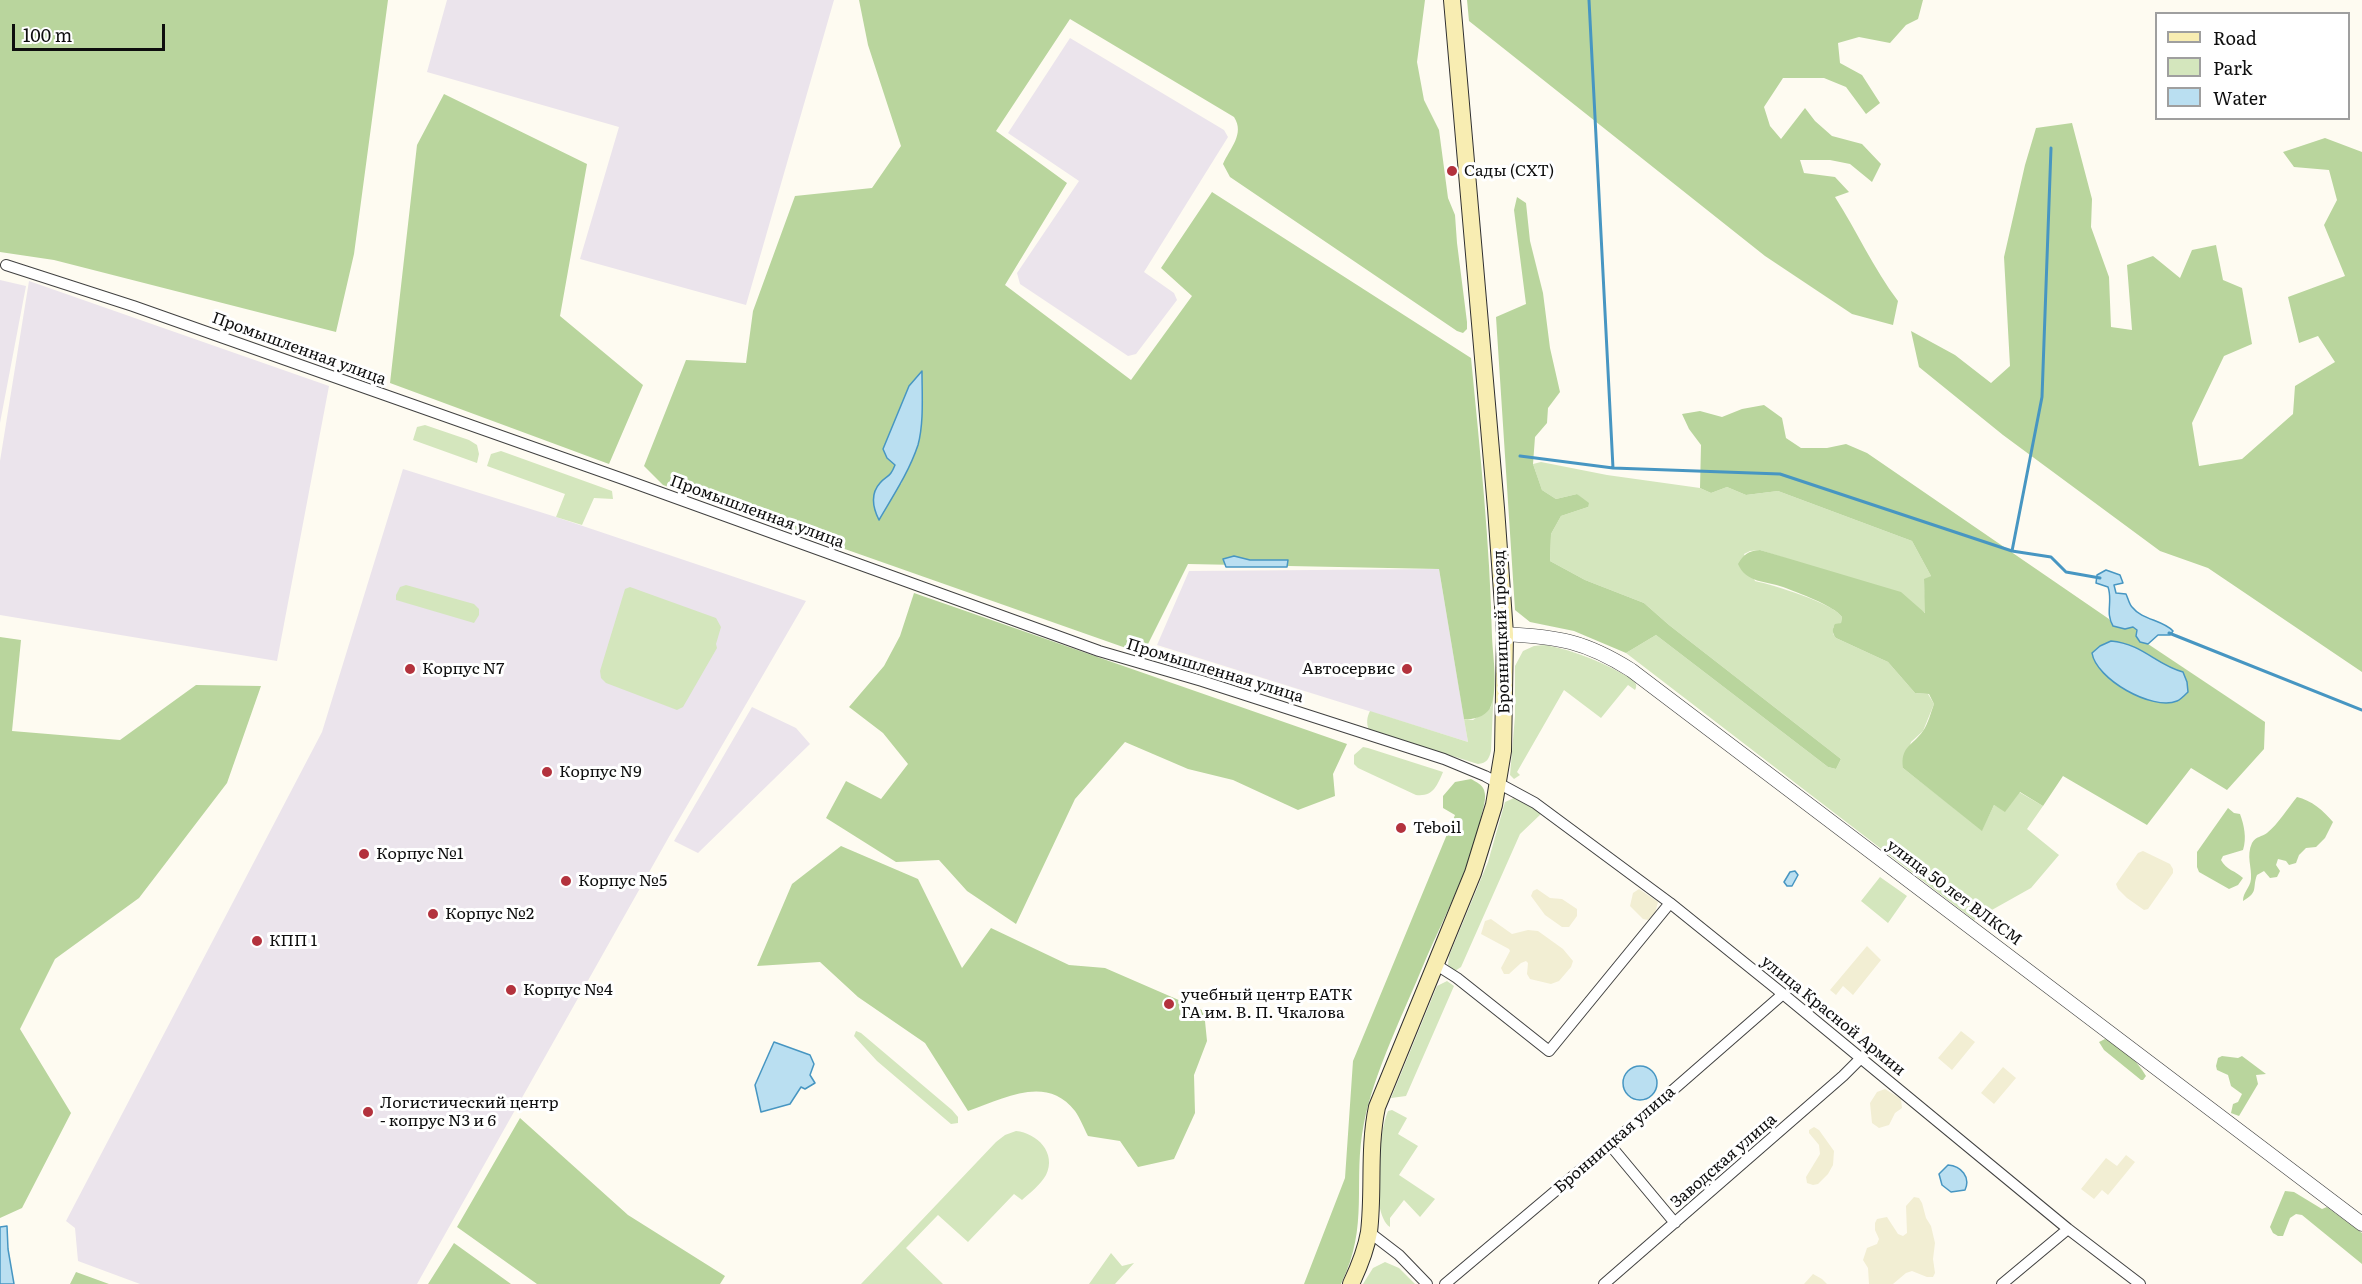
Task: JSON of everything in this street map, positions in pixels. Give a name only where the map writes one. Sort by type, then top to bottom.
[{"type":"main road","name":"Бронницкий проезд","points":[[1369,1232],[1371,1140],[1377,1107],[1485,839],[1503,751],[1505,634],[1497,508],[1452,0]]},
{"type":"main road","points":[[1351,1284],[1364,1252],[1369,1232]]},
{"type":"street","name":"Промышленная улица","points":[[6,266],[153,313],[1100,651],[1202,681],[1444,759],[1498,783]]},
{"type":"street","name":"улица 50 лет ВЛКСМ","points":[[1505,634],[1568,640],[1612,658],[1631,670],[2362,1224]]},
{"type":"street","name":"улица Красной Армии","points":[[1498,783],[1535,803],[1670,903],[2068,1228],[2140,1284]]},
{"type":"street","points":[[1435,964],[1457,978],[1549,1051],[1670,903]]},
{"type":"street","name":"Бронницкая улица","points":[[1445,1284],[1610,1145],[1783,994]]},
{"type":"street","name":"Заводская улица","points":[[1604,1284],[1844,1076],[1861,1058]]},
{"type":"street","points":[[1610,1145],[1675,1223]]},
{"type":"street","points":[[2002,1284],[2068,1228]]},
{"type":"street","points":[[1369,1232],[1399,1255],[1427,1284]]},
{"type":"shaded area","points":[[447,0],[834,0],[746,305],[580,259],[619,127],[427,72]]},
{"type":"shaded area","points":[[1070,38],[1224,130],[1228,137],[1144,272],[1174,293],[1177,300],[1136,354],[1128,356],[1020,284],[1017,273],[1079,181],[1008,133]]},
{"type":"shaded area","points":[[0,280],[26,286],[0,423]]},
{"type":"shaded area","points":[[29,281],[329,386],[277,661],[0,615],[0,461]]},
{"type":"shaded area","points":[[403,469],[556,517],[806,601],[670,835],[417,1284],[140,1284],[78,1261],[75,1228],[66,1221],[322,732]]},
{"type":"shaded area","points":[[1439,569],[1468,742],[1157,645],[1189,571]]},
{"type":"shaded area","points":[[752,707],[796,728],[810,744],[698,853],[674,841]]},
{"type":"shaded area","points":[[2143,851],[2170,864],[2173,869],[2173,873],[2148,909],[2144,910],[2127,898],[2116,884],[2138,853]]},
{"type":"shaded area","points":[[1537,889],[1550,898],[1562,899],[1577,909],[1577,916],[1569,927],[1562,927],[1545,915],[1531,896]]},
{"type":"shaded area","points":[[1639,889],[1658,902],[1655,913],[1648,920],[1643,919],[1630,906],[1633,893]]},
{"type":"shaded area","points":[[1491,919],[1512,934],[1528,930],[1538,931],[1563,949],[1573,961],[1571,967],[1559,981],[1551,984],[1530,979],[1527,974],[1528,963],[1526,961],[1509,974],[1504,974],[1501,968],[1509,949],[1481,934],[1485,921]]},
{"type":"shaded area","points":[[1867,946],[1881,960],[1853,995],[1843,986],[1836,995],[1830,990]]},
{"type":"shaded area","points":[[1961,1031],[1975,1042],[1952,1070],[1938,1058]]},
{"type":"shaded area","points":[[2003,1067],[2016,1078],[1994,1104],[1981,1093]]},
{"type":"shaded area","points":[[1885,1089],[1901,1099],[1902,1108],[1895,1113],[1889,1125],[1879,1128],[1872,1123],[1870,1103],[1877,1092]]},
{"type":"shaded area","points":[[1814,1127],[1819,1130],[1834,1151],[1833,1165],[1828,1174],[1818,1184],[1813,1185],[1807,1183],[1806,1177],[1820,1154],[1819,1145],[1809,1133],[1809,1130]]},
{"type":"shaded area","points":[[2126,1155],[2135,1162],[2108,1195],[2102,1190],[2094,1199],[2081,1189],[2106,1158],[2117,1166]]},
{"type":"shaded area","points":[[1914,1197],[1919,1198],[1922,1203],[1931,1226],[1935,1243],[1933,1277],[1912,1271],[1893,1284],[1869,1284],[1868,1268],[1863,1260],[1867,1248],[1877,1244],[1879,1239],[1875,1230],[1877,1219],[1887,1217],[1898,1234],[1903,1236],[1907,1233],[1906,1206]]},
{"type":"shaded area","points":[[1813,1274],[1822,1279],[1827,1284],[1804,1284]]},
{"type":"green space","points":[[0,0],[388,0],[354,254],[336,332],[54,260],[0,252]]},
{"type":"green space","points":[[859,0],[1425,0],[1417,62],[1424,100],[1439,130],[1448,198],[1455,215],[1467,322],[1467,329],[1463,333],[1230,177],[1223,164],[1237,135],[1237,123],[1234,117],[1070,19],[996,131],[1067,183],[1005,285],[1131,380],[1192,296],[1161,268],[1212,192],[1471,358],[1487,532],[1494,672],[1493,698],[1491,706],[1484,715],[1464,719],[1439,569],[1188,564],[1143,654],[663,485],[644,466],[686,360],[746,363],[753,311],[795,196],[872,188],[901,146],[868,45]],"holes":[[[922,372],[922,408],[918,444],[901,484],[880,483],[890,476],[895,465],[887,458]]]},
{"type":"green space","points":[[1467,0],[1923,0],[1918,19],[1906,25],[1890,43],[1859,37],[1838,43],[1840,63],[1862,75],[1880,103],[1866,114],[1846,87],[1824,78],[1783,78],[1764,107],[1770,126],[1781,139],[1805,108],[1815,121],[1832,136],[1862,144],[1881,164],[1872,182],[1850,164],[1830,160],[1800,160],[1804,173],[1835,177],[1849,192],[1835,197],[1898,301],[1893,325],[1852,314],[1765,256],[1469,21]]},
{"type":"green space","points":[[444,94],[587,164],[560,316],[643,385],[609,464],[390,383],[417,145]]},
{"type":"green space","points":[[2072,123],[2092,199],[2091,227],[2109,277],[2111,327],[2132,330],[2127,265],[2153,256],[2180,278],[2192,250],[2216,245],[2223,280],[2242,288],[2252,344],[2224,356],[2192,423],[2199,466],[2242,459],[2293,414],[2295,386],[2335,362],[2318,336],[2299,343],[2288,297],[2345,276],[2324,225],[2337,200],[2329,170],[2294,167],[2283,152],[2325,138],[2362,152],[2362,672],[2208,568],[2160,551],[2003,435],[1919,367],[1911,331],[1955,355],[1991,383],[2010,366],[2004,257],[2025,165],[2036,128]]},
{"type":"green space","points":[[1517,197],[1526,203],[1530,241],[1543,293],[1550,348],[1560,392],[1548,408],[1547,423],[1535,437],[1533,464],[1542,490],[1556,499],[1577,494],[1589,503],[1588,507],[1561,516],[1551,534],[1550,561],[1585,580],[1644,603],[1841,759],[1836,769],[1828,767],[1656,635],[1626,653],[1574,631],[1530,622],[1515,610],[1496,317],[1526,304],[1514,210]]},
{"type":"green space","points":[[1764,405],[1782,418],[1786,438],[1801,448],[1827,448],[1846,444],[1867,453],[2109,619],[2113,626],[2125,629],[2133,627],[2137,630],[2140,642],[2148,644],[2265,722],[2264,749],[2227,790],[2191,768],[2147,825],[2063,776],[2043,806],[2020,792],[2005,812],[1994,805],[1982,831],[1903,768],[1903,755],[1923,731],[1934,704],[1929,694],[1915,693],[1888,662],[1836,638],[1833,628],[1835,624],[1841,623],[1842,617],[1832,608],[1783,587],[1751,578],[1738,564],[1747,554],[1760,550],[1901,592],[1925,613],[1924,579],[1931,576],[1912,541],[1778,491],[1746,495],[1727,487],[1711,493],[1700,488],[1701,445],[1689,429],[1682,414],[1700,411],[1722,417],[1742,409]]},
{"type":"green space","points":[[425,425],[477,445],[479,454],[477,463],[413,440],[417,427]]},
{"type":"green space","points":[[501,451],[612,491],[613,499],[594,498],[582,525],[556,517],[565,494],[487,466],[491,454]]},
{"type":"green space","points":[[1541,462],[1607,475],[1700,488],[1711,493],[1727,487],[1746,495],[1778,491],[1912,541],[1931,576],[1924,580],[1926,613],[1844,577],[1760,550],[1744,554],[1755,581],[1802,595],[1827,606],[1842,617],[1841,623],[1833,627],[1833,634],[1836,638],[1888,662],[1915,693],[1928,694],[1934,704],[1923,731],[1911,742],[1903,768],[1982,830],[1994,805],[2005,811],[2019,792],[2043,806],[2027,829],[2059,855],[2031,888],[1974,920],[1626,653],[1656,635],[1828,767],[1836,769],[1841,759],[1644,603],[1585,580],[1550,561],[1551,534],[1561,516],[1588,507],[1577,494],[1556,499],[1542,490],[1533,464]]},
{"type":"green space","points":[[406,585],[474,604],[479,609],[479,615],[474,623],[396,600],[400,587]]},
{"type":"green space","points":[[630,587],[716,618],[721,627],[717,648],[683,707],[677,710],[606,683],[601,678],[600,671],[625,589]]},
{"type":"green space","points":[[914,593],[1347,744],[1333,774],[1335,796],[1298,810],[1233,780],[1188,769],[1125,742],[1075,799],[1016,924],[967,891],[939,860],[896,862],[826,818],[846,781],[881,799],[908,764],[883,733],[849,707],[884,666],[900,636]]},
{"type":"green space","points":[[0,637],[21,640],[12,731],[120,740],[196,685],[261,686],[227,783],[139,898],[55,959],[20,1029],[71,1113],[22,1208],[0,1218]]},
{"type":"green space","points":[[1545,645],[1590,658],[1632,679],[1636,688],[1635,690],[1628,685],[1601,718],[1564,690],[1517,772],[1520,775],[1514,779],[1510,775],[1515,716],[1515,666],[1523,651],[1534,646]]},
{"type":"green space","points":[[1494,684],[1491,751],[1484,763],[1478,764],[1369,730],[1367,720],[1370,711],[1468,742],[1464,719],[1473,720],[1491,707]]},
{"type":"green space","points":[[1363,747],[1443,772],[1430,792],[1416,795],[1358,768],[1354,764],[1354,755]]},
{"type":"green space","points":[[1471,779],[1482,786],[1485,796],[1471,854],[1391,1041],[1375,1083],[1364,1123],[1359,1165],[1358,1223],[1350,1263],[1341,1284],[1304,1284],[1345,1178],[1353,1061],[1455,815],[1443,808],[1443,796],[1455,782]]},
{"type":"green space","points":[[2297,797],[2317,807],[2333,822],[2325,838],[2316,847],[2306,848],[2299,855],[2296,863],[2289,865],[2286,861],[2278,859],[2276,865],[2280,871],[2277,877],[2270,878],[2264,871],[2257,875],[2253,892],[2243,901],[2251,879],[2249,857],[2252,843],[2279,821]]},
{"type":"green space","points":[[1514,798],[1542,813],[1520,834],[1461,967],[1455,971],[1448,965],[1449,956],[1488,862],[1505,802]]},
{"type":"green space","points":[[2228,808],[2240,814],[2245,836],[2243,850],[2223,856],[2221,860],[2243,878],[2238,885],[2229,889],[2199,872],[2197,867],[2197,852]]},
{"type":"green space","points":[[841,846],[918,879],[962,968],[991,928],[1069,965],[1105,968],[1204,1011],[1207,1041],[1194,1075],[1195,1113],[1174,1159],[1138,1167],[1120,1141],[1088,1136],[1075,1111],[1064,1100],[1051,1094],[1024,1093],[968,1111],[925,1043],[858,997],[820,962],[757,966],[792,884]]},
{"type":"green space","points":[[1880,877],[1907,896],[1888,923],[1861,901]]},
{"type":"green space","points":[[1447,981],[1454,986],[1406,1096],[1391,1098],[1437,986]]},
{"type":"green space","points":[[856,1031],[952,1110],[958,1117],[958,1123],[951,1124],[877,1061],[854,1036]]},
{"type":"green space","points":[[2105,1039],[2123,1049],[2134,1059],[2146,1076],[2143,1080],[2104,1050],[2099,1042]]},
{"type":"green space","points":[[2222,1056],[2238,1058],[2242,1056],[2266,1074],[2256,1075],[2258,1084],[2239,1116],[2231,1113],[2233,1104],[2238,1102],[2242,1094],[2231,1086],[2228,1075],[2217,1070],[2218,1058]]},
{"type":"green space","points":[[1392,1110],[1407,1118],[1398,1134],[1418,1146],[1399,1175],[1435,1199],[1420,1217],[1404,1200],[1390,1218],[1390,1227],[1384,1219],[1380,1206],[1378,1172],[1385,1122],[1388,1111]]},
{"type":"green space","points":[[520,1118],[628,1215],[725,1276],[720,1284],[537,1284],[457,1227]]},
{"type":"green space","points":[[1016,1131],[1038,1140],[1047,1152],[1049,1167],[1038,1185],[1022,1200],[1014,1194],[968,1242],[938,1215],[906,1248],[943,1284],[861,1284],[996,1142]]},
{"type":"green space","points":[[2285,1191],[2294,1192],[2322,1209],[2327,1207],[2362,1233],[2362,1264],[2302,1215],[2296,1214],[2290,1218],[2283,1236],[2273,1233],[2270,1227]]},
{"type":"green space","points":[[454,1243],[511,1284],[428,1284]]},
{"type":"green space","points":[[1111,1253],[1122,1266],[1134,1263],[1115,1284],[1089,1284]]},
{"type":"green space","points":[[1385,1262],[1399,1268],[1415,1284],[1363,1284],[1373,1268]]},
{"type":"green space","points":[[76,1272],[109,1284],[70,1284]]},
{"type":"water","points":[[922,371],[922,418],[918,445],[905,474],[879,520],[874,506],[875,492],[895,465],[887,458],[883,449],[909,386]]},
{"type":"water","points":[[1234,556],[1250,560],[1288,560],[1287,567],[1226,567],[1223,559]]},
{"type":"water","points":[[2106,570],[2120,575],[2123,583],[2114,585],[2116,593],[2126,594],[2136,611],[2169,627],[2173,631],[2170,635],[2158,635],[2148,644],[2140,642],[2136,636],[2137,630],[2133,627],[2125,629],[2113,626],[2108,587],[2096,583],[2097,575]]},
{"type":"water","points":[[2111,641],[2132,646],[2165,665],[2183,672],[2188,692],[2177,701],[2166,703],[2140,697],[2114,682],[2103,673],[2092,653]]},
{"type":"water","points":[[1795,871],[1798,875],[1792,886],[1787,886],[1784,882],[1790,872]]},
{"type":"water","points":[[774,1042],[810,1055],[814,1064],[810,1075],[815,1083],[805,1089],[801,1087],[790,1104],[761,1112],[755,1085]]},
{"type":"water","points":[[1640,1066],[1652,1071],[1657,1083],[1652,1095],[1640,1100],[1628,1095],[1623,1083],[1628,1071]]},
{"type":"water","points":[[1948,1165],[1964,1173],[1967,1181],[1965,1190],[1951,1192],[1942,1185],[1939,1174]]},
{"type":"water","points":[[7,1226],[14,1284],[0,1284],[0,1227]]},
{"type":"waterway","points":[[1589,0],[1613,468]]},
{"type":"waterway","points":[[2012,551],[2042,397],[2051,148]]},
{"type":"waterway","points":[[1520,456],[1613,468],[1780,474],[2012,551],[2051,557],[2066,572],[2100,578]]},
{"type":"waterway","points":[[2169,633],[2362,710]]},
{"type":"place","name":"Сады (СХТ)","points":[[1452,171]]},
{"type":"place","name":"Корпус N7","points":[[410,669]]},
{"type":"place","name":"Автосервис","points":[[1407,669]]},
{"type":"place","name":"Корпус N9","points":[[547,772]]},
{"type":"place","name":"Teboil","points":[[1401,828]]},
{"type":"place","name":"Корпус №1","points":[[364,854]]},
{"type":"place","name":"Корпус №5","points":[[566,881]]},
{"type":"place","name":"Корпус №2","points":[[433,914]]},
{"type":"place","name":"КПП 1","points":[[257,941]]},
{"type":"place","name":"Корпус №4","points":[[511,990]]},
{"type":"place","name":"учебный центр ЕАТК ГА им. В. П. Чкалова","points":[[1169,1004]]},
{"type":"place","name":"Логистический центр - копрус N3 и 6","points":[[368,1112]]}]
